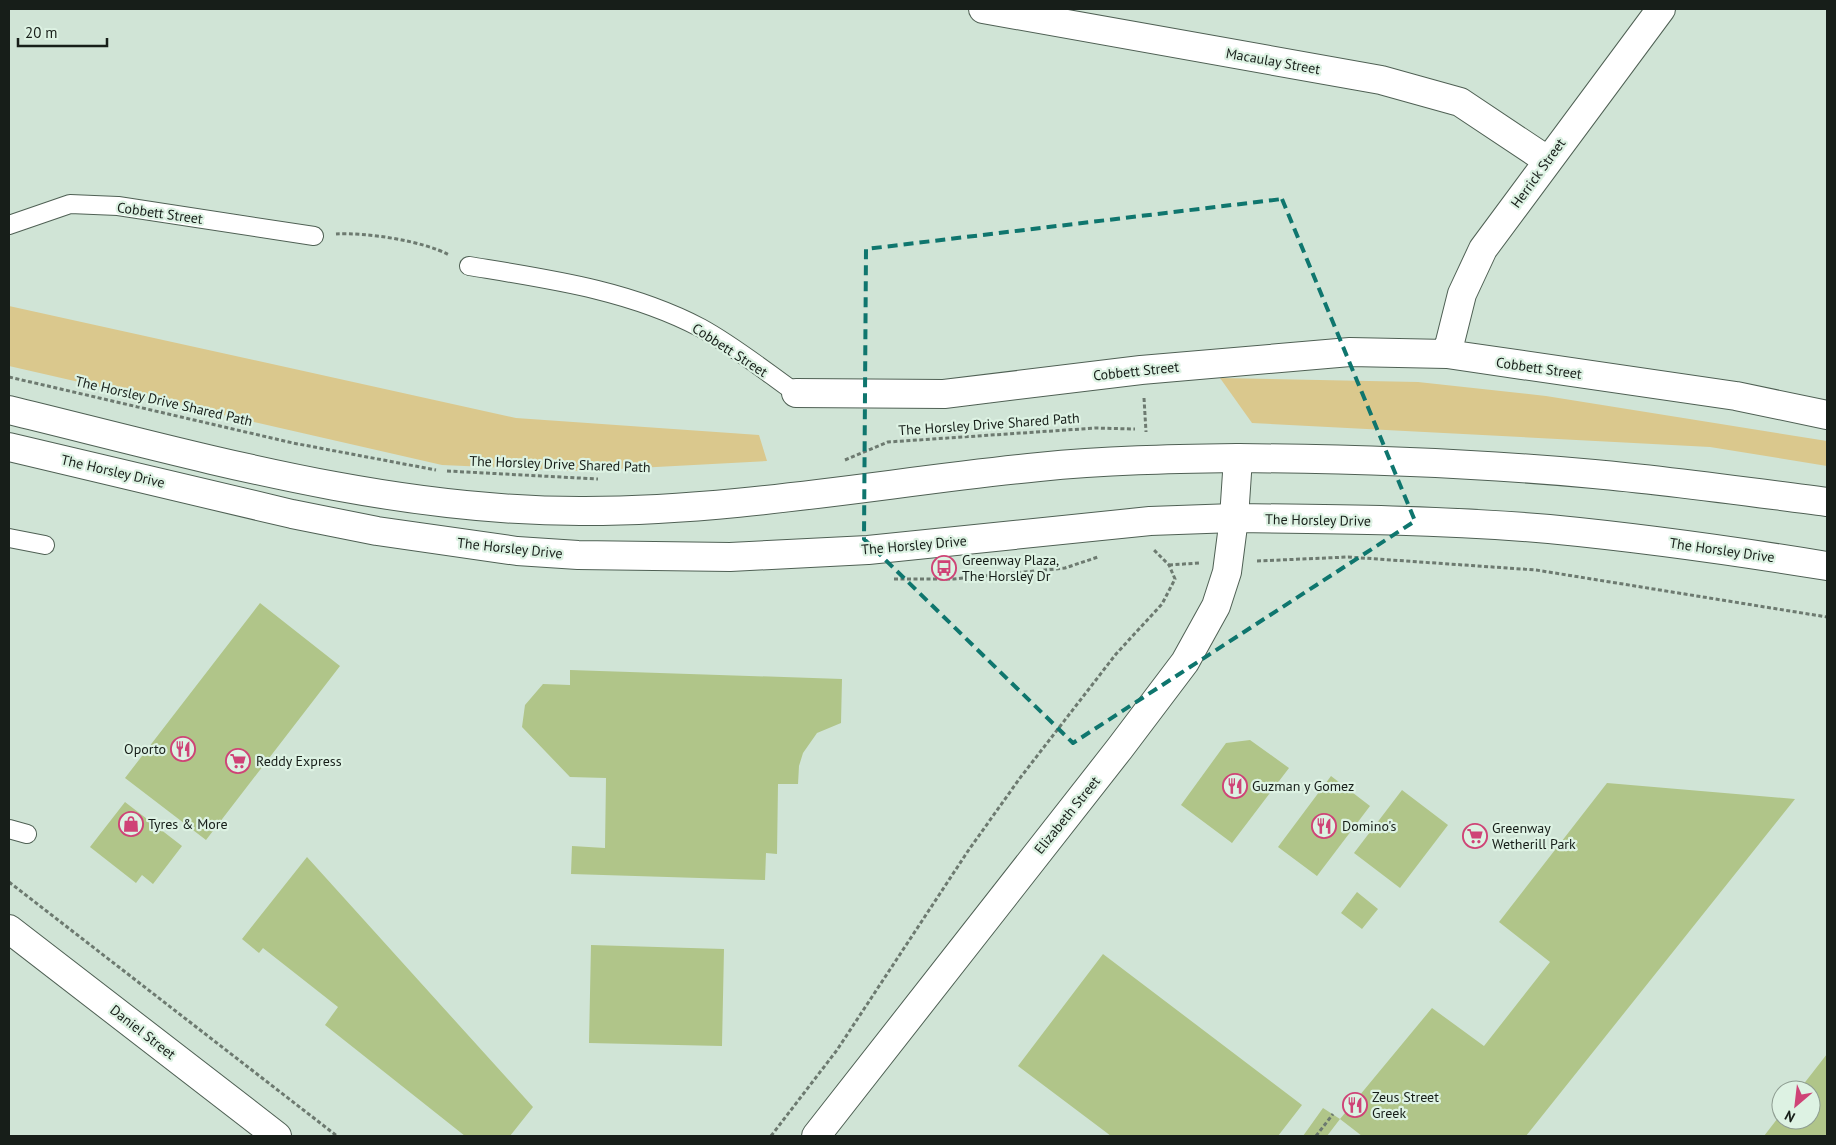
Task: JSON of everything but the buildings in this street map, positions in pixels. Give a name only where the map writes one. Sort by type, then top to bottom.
[{"type":"main road","name":"Macaulay Street","points":[[983,9],[1382,80],[1460,102],[1547,160]]},
{"type":"main road","name":"Herrick Street","points":[[1446,354],[1462,294],[1482,249],[1660,9]]},
{"type":"main road","name":"Cobbett Street","points":[[796,393],[944,394],[1141,370],[1350,352],[1446,354],[1736,396],[1827,415]]},
{"type":"main road","points":[[9,410],[317,483],[446,504],[582,511],[655,510],[1040,466],[1134,458],[1373,459],[1583,473],[1679,482],[1827,502]]},
{"type":"main road","name":"The Horsley Drive","points":[[9,448],[292,514],[457,544],[569,554],[730,557],[868,550],[1150,522],[1234,518],[1318,518],[1547,529],[1699,546],[1827,566]]},
{"type":"main road","name":"Elizabeth Street","points":[[816,1136],[1120,748],[1185,662],[1216,606],[1227,572],[1234,518],[1238,458]]},
{"type":"main road","name":"Daniel Street","points":[[9,929],[277,1136]]},
{"type":"lane","name":"Cobbett Street","points":[[9,225],[70,204],[118,206],[314,236]]},
{"type":"lane","name":"Cobbett Street","points":[[469,266],[567,282],[651,305],[702,329],[796,393]]},
{"type":"lane","points":[[9,538],[45,545]]},
{"type":"lane","points":[[9,830],[27,834]]},
{"type":"path","points":[[314,236],[354,233],[436,248],[469,266]]},
{"type":"path","name":"The Horsley Drive Shared Path","points":[[9,377],[293,442],[440,471],[601,480]]},
{"type":"path","name":"The Horsley Drive Shared Path","points":[[838,463],[888,442],[1096,428],[1146,430]]},
{"type":"path","points":[[771,1136],[828,1062],[1020,778],[1120,648],[1169,594],[1175,580],[1169,565],[1160,554],[1150,548]]},
{"type":"path","points":[[893,579],[954,579],[1064,568],[1106,554]]},
{"type":"path","points":[[1298,560],[1348,556],[1536,570],[1827,617]]},
{"type":"path","points":[[9,882],[337,1136]]},
{"type":"path","points":[[1316,1136],[1333,1114]]},
{"type":"highlighted area","points":[[1282,199],[1415,521],[1073,743],[864,539],[866,249]]},
{"type":"shaded area","points":[[9,306],[516,418],[759,435],[767,461],[581,471],[442,465],[9,366]]},
{"type":"shaded area","points":[[1220,378],[1418,382],[1546,396],[1827,441],[1827,466],[1710,447],[1252,423]]},
{"type":"place","name":"Greenway Plaza, The Horsley Dr","points":[[944,568]]},
{"type":"place","name":"Oporto","points":[[183,749]]},
{"type":"place","name":"Reddy Express","points":[[238,761]]},
{"type":"place","name":"Guzman y Gomez","points":[[1235,786]]},
{"type":"place","name":"Tyres & More","points":[[131,824]]},
{"type":"place","name":"Domino's","points":[[1324,826]]},
{"type":"place","name":"Greenway Wetherill Park","points":[[1475,836]]},
{"type":"place","name":"Zeus Street Greek","points":[[1355,1105]]}]
